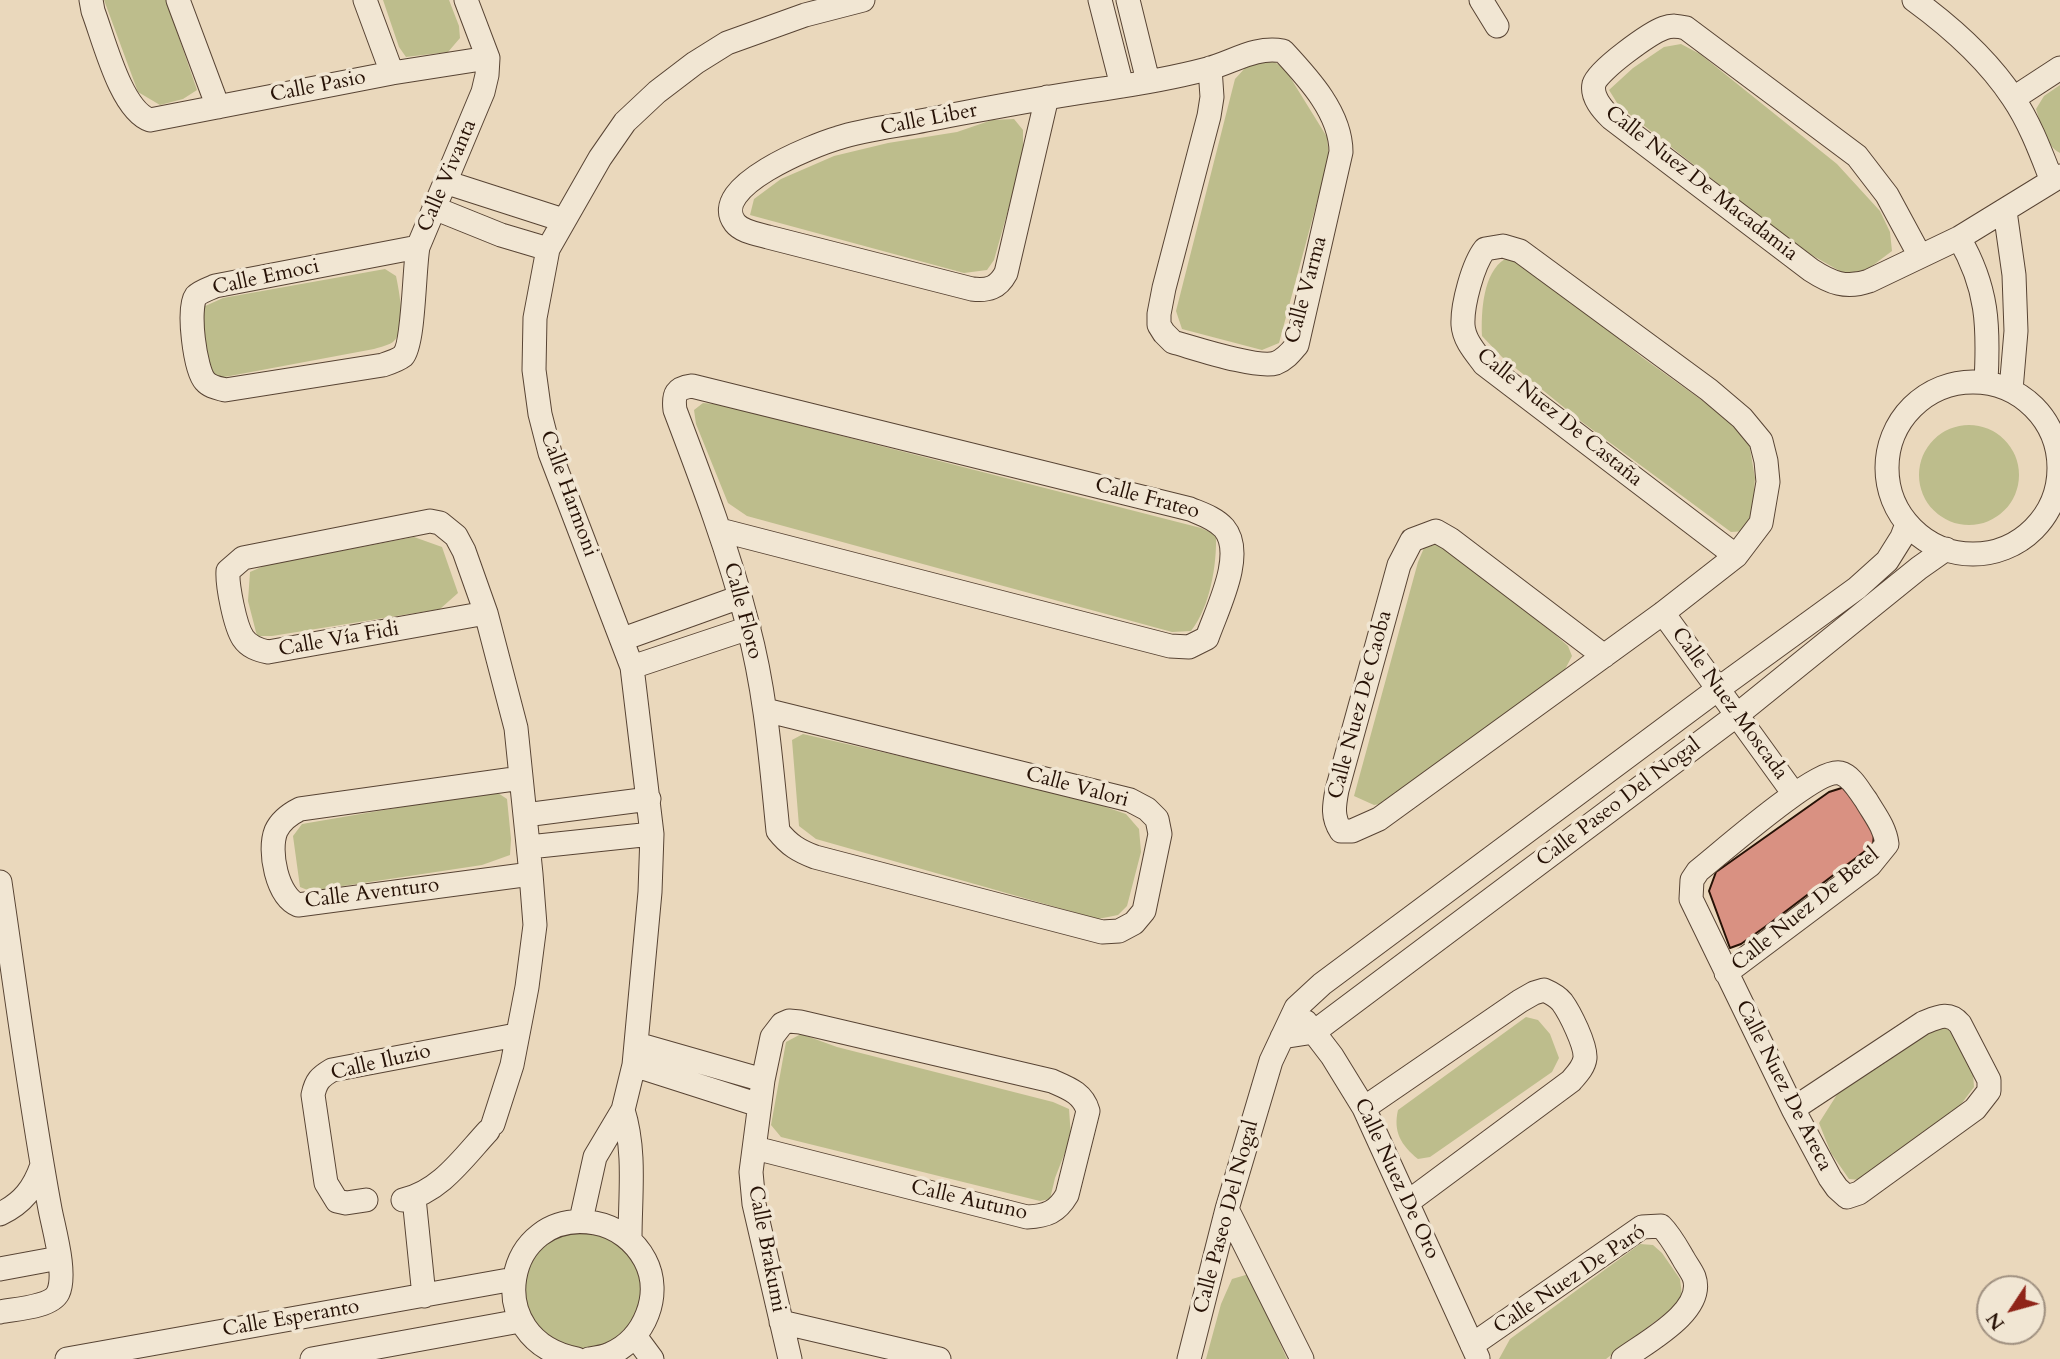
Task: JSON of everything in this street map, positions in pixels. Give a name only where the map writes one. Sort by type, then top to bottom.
[{"type":"street","name":"Calle Pasio","points":[[91,0],[126,100],[141,117],[150,120],[392,73],[488,58]]},
{"type":"street","points":[[178,0],[218,107]]},
{"type":"street","points":[[365,0],[392,73]]},
{"type":"street","name":"Calle Vivanta","points":[[402,356],[408,347],[410,334],[418,247],[483,92],[487,75],[488,58],[466,0]]},
{"type":"street","name":"Calle Harmoni","points":[[581,1220],[596,1157],[623,1110],[636,1054],[650,892],[652,834],[632,667],[550,453],[540,414],[534,370],[535,318],[548,249],[600,158],[625,122],[657,92],[727,43],[803,7],[863,0]]},
{"type":"street","points":[[1100,0],[1122,86]]},
{"type":"street","points":[[1128,0],[1148,81]]},
{"type":"street","points":[[1481,0],[1497,26]]},
{"type":"street","points":[[1914,0],[1942,21],[1970,48],[2014,98],[2056,178]]},
{"type":"street","name":"Calle Nuez De Macadamia","points":[[1920,256],[1887,195],[1857,156],[1686,28],[1665,27],[1651,34],[1602,73],[1594,84],[1595,95],[1611,118],[1827,281],[1843,285],[1857,285],[1920,256],[1959,238],[2056,178]]},
{"type":"street","name":"Calle Liber","points":[[1047,97],[1006,274],[992,289],[972,289],[745,230],[736,224],[731,214],[732,201],[746,184],[788,158],[841,137],[1047,97],[1148,81],[1210,68],[1258,50],[1283,51]]},
{"type":"street","name":"Calle Varma","points":[[1210,68],[1212,97],[1209,116],[1164,288],[1160,324],[1173,342],[1249,362],[1268,364],[1287,357],[1297,345],[1341,152],[1337,124],[1325,102],[1283,51]]},
{"type":"street","points":[[2014,98],[2060,68]]},
{"type":"street","points":[[445,182],[563,220]]},
{"type":"street","points":[[434,208],[501,235],[548,249]]},
{"type":"street","points":[[2006,211],[2014,275],[2016,320],[2011,390]]},
{"type":"street","points":[[1959,238],[1972,260],[1986,309],[1989,335],[1986,382]]},
{"type":"street","name":"Calle Nuez De Castaña","points":[[1735,556],[1485,364],[1469,345],[1463,325],[1477,260],[1485,249],[1503,246],[1520,251],[1709,390],[1742,418],[1761,441]]},
{"type":"street","name":"Calle Emoci","points":[[402,356],[383,365],[225,390],[205,382],[198,370],[191,308],[195,298],[215,286],[418,247]]},
{"type":"street","points":[[1960,382],[1986,382],[2011,390],[2030,404],[2045,421],[2057,443],[2059,472],[2054,512],[2009,546],[1978,554],[1945,549],[1918,535],[1907,524],[1893,502],[1886,476],[1888,450],[1897,425],[1913,404],[1935,389],[1960,382]]},
{"type":"street","name":"Calle Frateo","points":[[673,399],[676,391],[692,386],[1190,509],[1210,517],[1223,527],[1230,538],[1233,551],[1230,570],[1207,638],[1189,647],[1170,646],[720,530]]},
{"type":"street","name":"Calle Floro","points":[[673,399],[720,530],[749,628],[765,710],[778,831]]},
{"type":"street","name":"Calle Nuez De Caoba","points":[[1604,656],[1450,539],[1436,531],[1412,540],[1399,565],[1337,790],[1335,821],[1341,831],[1352,831],[1379,819],[1604,656],[1663,613],[1735,556],[1761,523],[1769,482],[1761,441]]},
{"type":"street","name":"Calle Vía Fidi","points":[[430,521],[449,528],[464,551],[486,613],[268,652],[249,645],[241,636],[227,581],[228,570],[243,558],[430,521]]},
{"type":"street","name":"Calle Paseo Del Nogal","points":[[1189,1359],[1262,1086],[1296,1008],[1322,984],[1869,579],[1887,561],[1907,524]]},
{"type":"street","name":"Calle Paseo Del Nogal","points":[[1282,1037],[1314,1032],[1737,715],[1945,549]]},
{"type":"street","points":[[623,639],[740,597]]},
{"type":"street","points":[[424,1296],[408,1199],[426,1192],[444,1178],[490,1128],[512,1065],[527,987],[534,925],[516,728],[486,613]]},
{"type":"street","name":"Calle Nuez Moscada","points":[[1663,613],[1794,794]]},
{"type":"street","points":[[632,667],[749,628]]},
{"type":"street","name":"Calle Valori","points":[[765,710],[1130,800],[1147,809],[1157,820],[1160,834],[1144,911],[1134,923],[1119,931],[1101,932],[799,852],[787,843],[778,831]]},
{"type":"street","name":"Calle Nuez De Betel","points":[[1691,899],[1692,880],[1699,871],[1794,794],[1830,774],[1838,772],[1846,775],[1855,784],[1884,829],[1887,844],[1870,865],[1726,974]]},
{"type":"street","name":"Calle Aventuro","points":[[521,778],[300,809],[282,821],[273,841],[278,881],[290,901],[298,905],[531,874]]},
{"type":"street","points":[[525,815],[649,799]]},
{"type":"street","points":[[528,847],[652,834]]},
{"type":"street","points":[[0,882],[42,1165],[59,1258],[60,1288],[57,1296],[50,1302],[0,1312]]},
{"type":"street","name":"Calle Nuez De Areca","points":[[1691,899],[1793,1109],[1842,1195],[1847,1197],[1859,1193],[1975,1109],[1989,1091],[1989,1080],[1961,1024],[1955,1017],[1946,1015],[1923,1023],[1793,1109]]},
{"type":"street","points":[[1364,1108],[1520,1002],[1544,990],[1554,994],[1562,1002],[1585,1046],[1585,1059],[1581,1069],[1571,1081],[1408,1202]]},
{"type":"street","name":"Calle Nuez De Oro","points":[[1296,1008],[1332,1056],[1364,1108],[1476,1352]]},
{"type":"street","name":"Calle Brakumi","points":[[789,1021],[777,1029],[772,1037],[759,1105],[752,1188],[790,1359]]},
{"type":"street","name":"Calle Autuno","points":[[754,1148],[1027,1217],[1052,1213],[1060,1207],[1067,1195],[1088,1111],[1078,1094],[1052,1081],[789,1021]]},
{"type":"street","name":"Calle Iluzio","points":[[366,1200],[346,1203],[337,1200],[326,1183],[313,1094],[316,1083],[322,1076],[332,1070],[516,1035]]},
{"type":"street","points":[[636,1054],[763,1080]]},
{"type":"street","points":[[636,1054],[759,1105]]},
{"type":"street","name":"Calle Harmoni","points":[[623,1110],[628,1126],[631,1155],[630,1239]]},
{"type":"street","points":[[0,1213],[27,1196],[42,1165]]},
{"type":"street","points":[[1227,1209],[1302,1359]]},
{"type":"street","points":[[577,1359],[558,1355],[536,1342],[520,1321],[514,1301],[514,1279],[530,1244],[562,1223],[581,1220],[607,1225],[630,1239],[646,1261],[652,1286],[649,1313],[635,1336],[623,1347],[603,1358]]},
{"type":"street","name":"Calle Nuez De Paró","points":[[1476,1352],[1642,1227],[1661,1226],[1668,1233],[1694,1278],[1693,1302],[1684,1314],[1623,1359]]},
{"type":"street","points":[[0,1269],[59,1258]]},
{"type":"street","name":"Calle Esperanto","points":[[67,1359],[514,1279]]},
{"type":"street","name":"Calle Esperanto","points":[[313,1359],[520,1321]]},
{"type":"street","points":[[781,1322],[939,1359]]},
{"type":"street","points":[[635,1336],[652,1359]]},
{"type":"green space","points":[[104,0],[166,0],[197,90],[183,99],[160,105],[138,92]]},
{"type":"green space","points":[[383,0],[449,0],[459,26],[460,38],[448,52],[406,57],[399,47]]},
{"type":"green space","points":[[1681,44],[1700,54],[1837,164],[1880,211],[1890,232],[1892,251],[1868,269],[1845,274],[1801,249],[1619,106],[1609,90],[1633,68],[1664,47]]},
{"type":"green space","points":[[1270,59],[1285,69],[1327,137],[1329,157],[1279,343],[1262,350],[1182,329],[1176,311],[1235,79],[1246,67]]},
{"type":"green space","points":[[2060,85],[2060,153],[2048,140],[2036,109],[2044,96]]},
{"type":"green space","points":[[1014,119],[1023,130],[1023,157],[994,260],[987,270],[964,273],[750,215],[754,199],[781,179],[834,156],[888,143],[957,132],[992,120]]},
{"type":"green space","points":[[1505,259],[1520,261],[1643,358],[1721,414],[1749,443],[1755,478],[1753,505],[1746,531],[1731,532],[1582,422],[1502,357],[1482,336],[1485,293],[1492,273]]},
{"type":"green space","points":[[385,269],[396,276],[401,310],[398,335],[390,344],[219,378],[206,368],[200,330],[203,307],[223,298]]},
{"type":"green space","points":[[703,403],[717,404],[1201,528],[1216,535],[1214,572],[1208,598],[1191,631],[1172,632],[747,516],[728,503],[696,424],[694,410]]},
{"type":"green space","points":[[1969,425],[1988,428],[2005,439],[2016,456],[2019,475],[2016,494],[2005,511],[1988,522],[1969,525],[1950,522],[1933,511],[1922,494],[1919,475],[1922,456],[1933,439],[1950,428]]},
{"type":"green space","points":[[414,537],[442,547],[458,593],[440,609],[272,636],[257,636],[248,601],[250,572],[266,565]]},
{"type":"green space","points":[[1438,544],[1551,631],[1568,646],[1572,656],[1561,677],[1386,803],[1374,805],[1354,796],[1418,562],[1424,548]]},
{"type":"green space","points":[[803,734],[1074,796],[1126,814],[1139,829],[1141,852],[1127,906],[1118,915],[1098,919],[816,839],[799,826],[792,740]]},
{"type":"green space","points":[[495,791],[507,799],[510,855],[482,865],[310,891],[300,887],[293,836],[302,824]]},
{"type":"green space","points":[[1526,1017],[1538,1020],[1550,1034],[1559,1058],[1552,1072],[1430,1157],[1418,1159],[1400,1138],[1398,1110]]},
{"type":"green space","points":[[1950,1023],[1973,1073],[1974,1087],[1953,1115],[1861,1180],[1849,1179],[1831,1153],[1819,1123],[1838,1093],[1932,1029]]},
{"type":"green space","points":[[801,1034],[837,1047],[1053,1102],[1069,1109],[1071,1137],[1050,1199],[1040,1201],[781,1137],[771,1125],[786,1042]]},
{"type":"green space","points":[[584,1231],[617,1241],[633,1257],[643,1290],[633,1323],[617,1339],[584,1349],[551,1339],[535,1323],[525,1290],[535,1257],[551,1241]]},
{"type":"green space","points":[[1640,1244],[1653,1245],[1680,1279],[1682,1296],[1674,1307],[1606,1359],[1499,1359],[1510,1339]]},
{"type":"green space","points":[[1249,1274],[1287,1359],[1206,1359],[1221,1304],[1232,1279]]},
{"type":"building","points":[[1848,786],[1874,834],[1873,845],[1769,924],[1741,944],[1730,948],[1709,891],[1716,872],[1829,792]]}]
